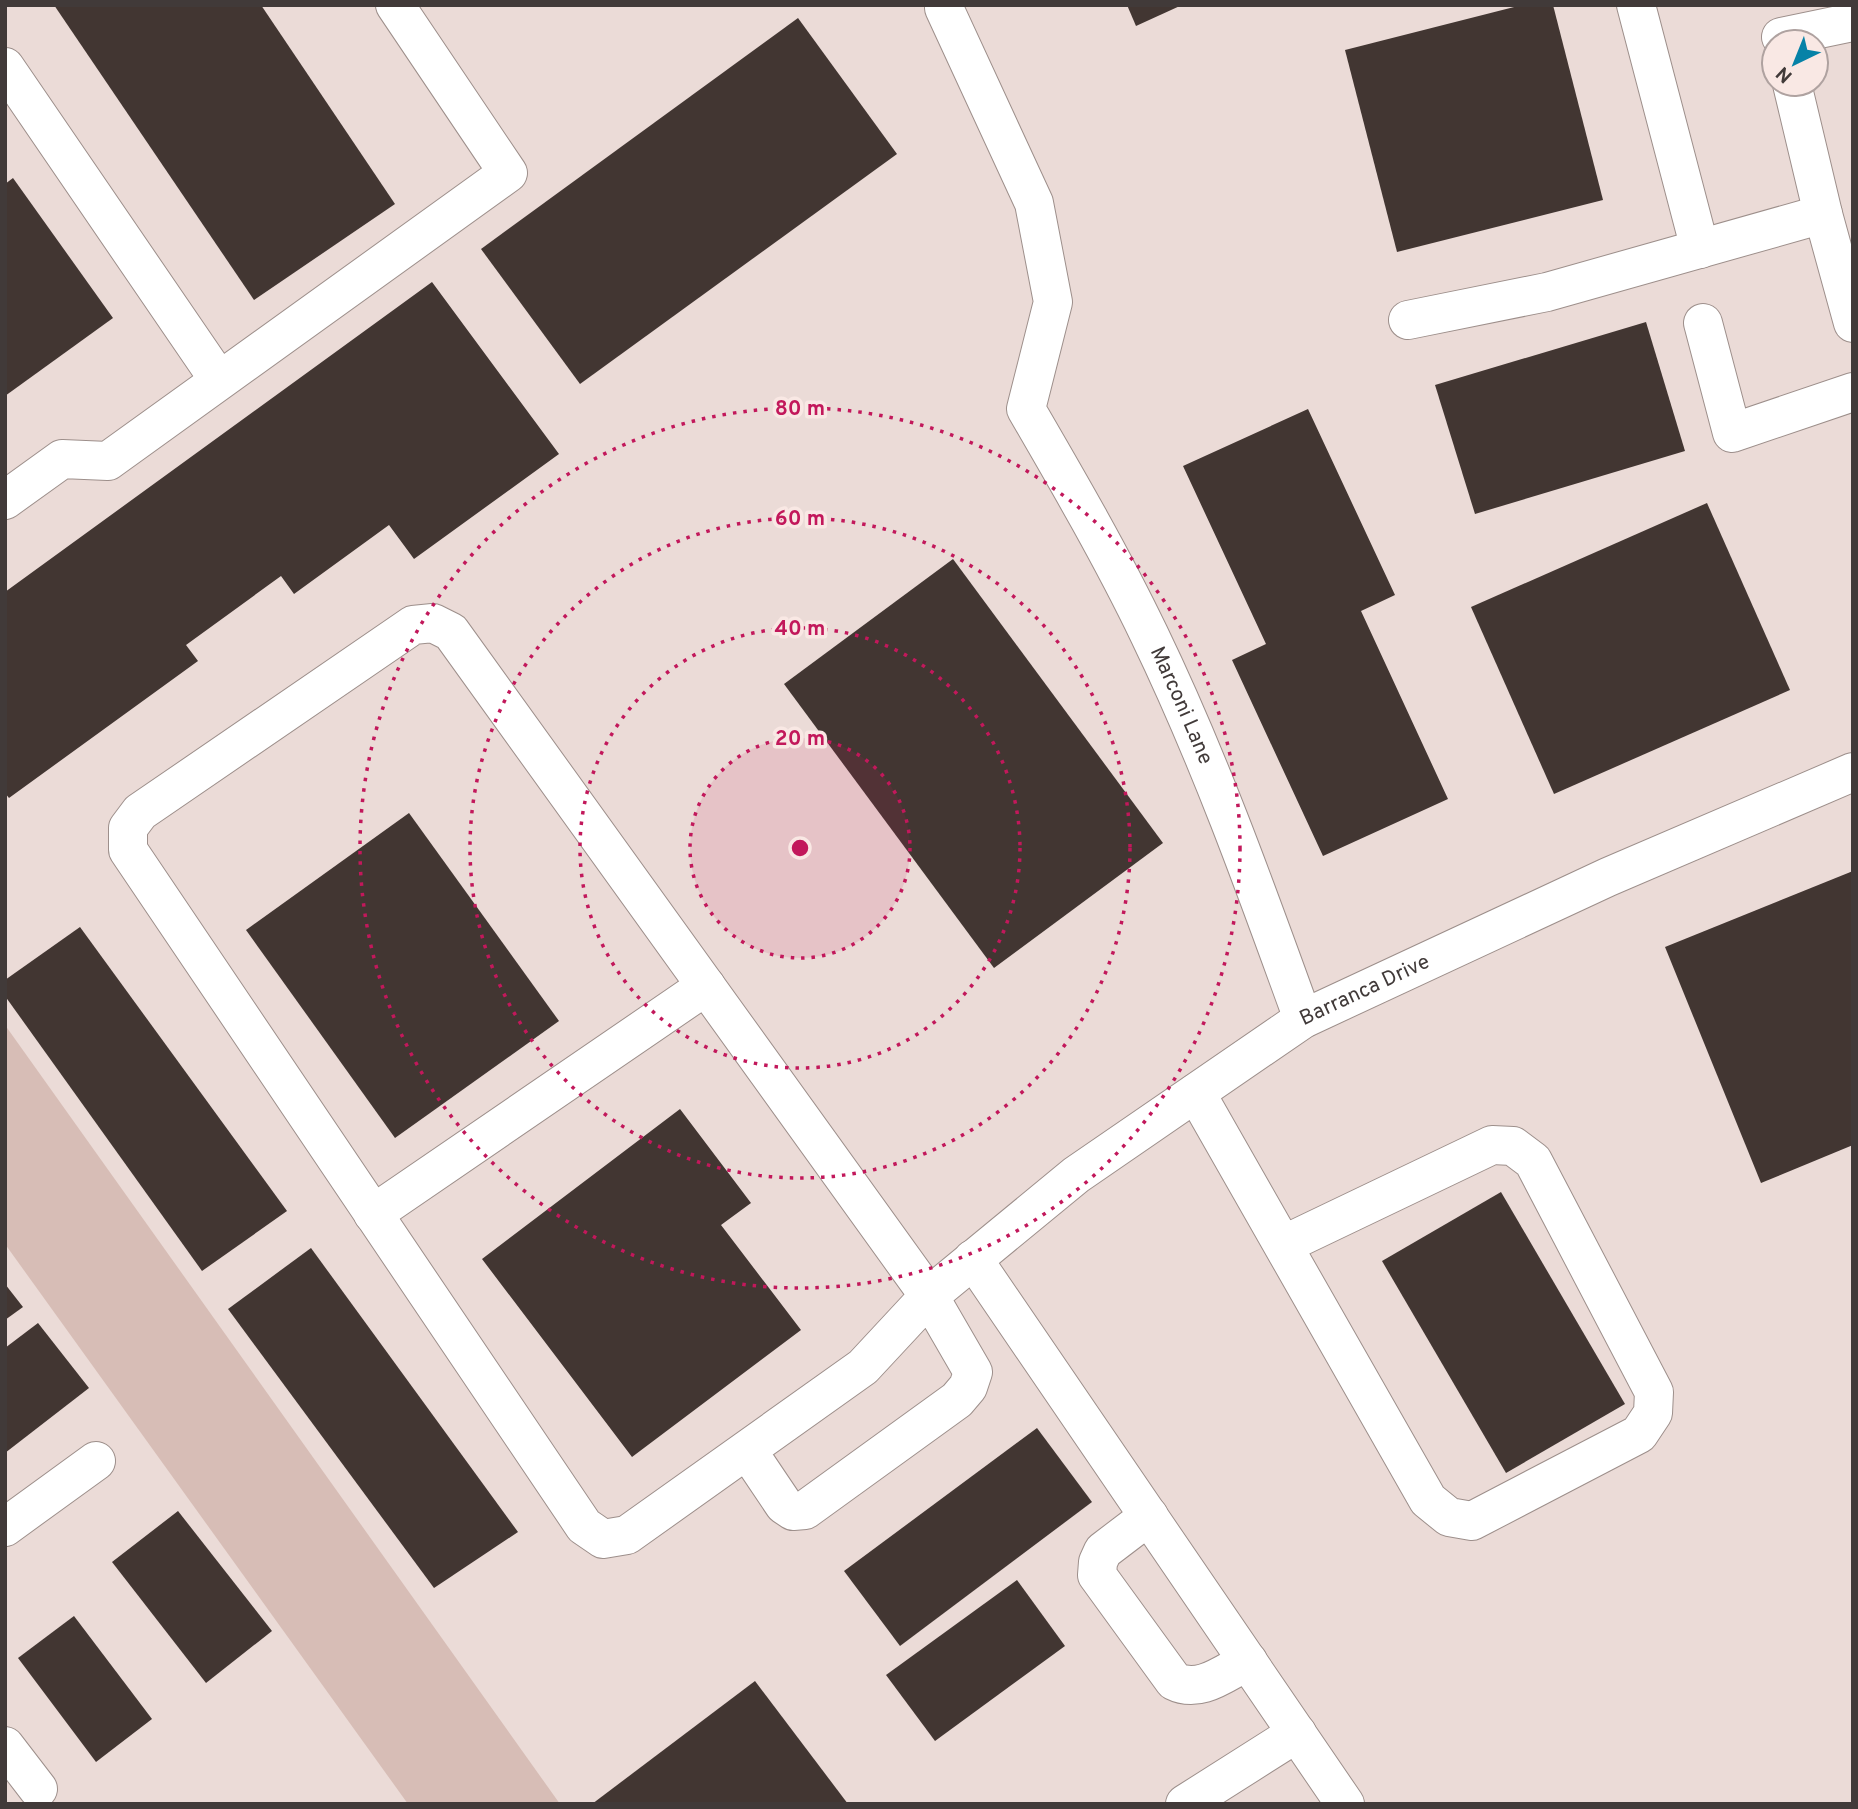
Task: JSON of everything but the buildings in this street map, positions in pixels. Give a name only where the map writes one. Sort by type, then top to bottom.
[{"type":"street","points":[[5,500],[62,459],[108,461],[508,173],[395,5]]},
{"type":"street","points":[[1636,5],[1700,249]]},
{"type":"street","name":"Marconi Lane","points":[[944,8],[1034,203],[1053,302],[1026,409],[1090,520],[1149,635],[1255,887],[1303,1019]]},
{"type":"street","points":[[1779,28],[1853,22]]},
{"type":"street","points":[[12,92],[219,380]]},
{"type":"street","points":[[1795,98],[1853,323]]},
{"type":"street","points":[[1408,320],[1547,292],[1823,214]]},
{"type":"street","points":[[1703,323],[1732,433],[1853,392]]},
{"type":"street","name":"Barranca Drive","points":[[747,1450],[784,1505],[793,1511],[805,1510],[957,1400],[968,1387],[972,1373],[929,1296],[450,632],[433,623],[413,625],[140,812],[128,828],[128,850],[584,1526],[603,1539],[627,1535],[863,1367],[929,1296],[1076,1175],[1303,1019],[1608,877],[1853,772]]},
{"type":"street","points":[[373,1214],[706,986]]},
{"type":"street","points":[[1196,1093],[1427,1500],[1449,1517],[1472,1521],[1639,1434],[1653,1413],[1654,1392],[1553,1197],[1534,1161],[1513,1146],[1492,1145],[1283,1245]]},
{"type":"street","points":[[974,1259],[1345,1804]]},
{"type":"street","points":[[5,1527],[96,1461]]},
{"type":"street","points":[[1149,1516],[1103,1552],[1098,1562],[1097,1575],[1174,1681],[1185,1687],[1199,1686],[1248,1661]]},
{"type":"street","points":[[1185,1804],[1297,1733]]},
{"type":"street","points":[[5,1746],[38,1790]]},
{"type":"shaded area","points":[[5,1025],[560,1804],[408,1804],[5,1244]]}]
